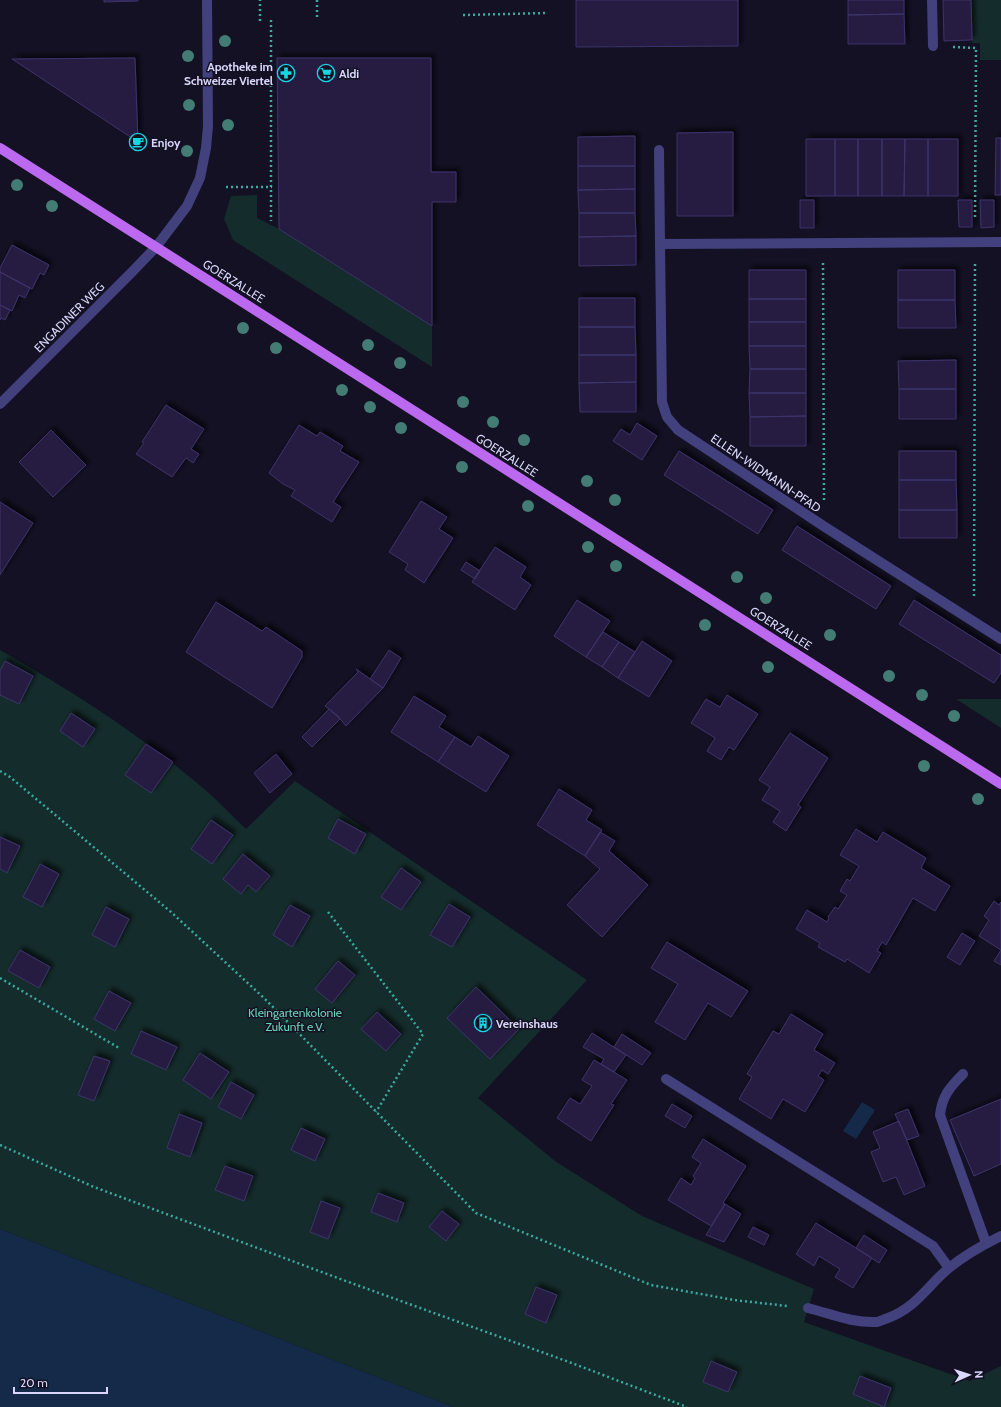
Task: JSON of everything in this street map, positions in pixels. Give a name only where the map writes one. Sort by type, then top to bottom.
[{"type":"main road","name":"GOERZALLEE","points":[[0,148],[1001,784]]},
{"type":"street","name":"ENGADINER WEG","points":[[0,404],[111,294],[156,247],[188,206],[200,178],[206,148],[208,126],[207,0]]},
{"type":"street","points":[[932,0],[933,46]]},
{"type":"street","name":"ELLEN-WIDMANN-PFAD","points":[[659,150],[662,402],[667,417],[678,430],[1001,640]]},
{"type":"street","points":[[660,244],[1001,242]]},
{"type":"street","points":[[963,1074],[948,1090],[941,1104],[940,1115],[986,1243]]},
{"type":"street","points":[[666,1079],[933,1246],[949,1268]]},
{"type":"street","points":[[808,1308],[853,1321],[879,1322],[898,1314],[921,1297],[949,1268],[986,1243],[1001,1236]]},
{"type":"path","points":[[260,0],[260,21]]},
{"type":"path","points":[[317,0],[317,19]]},
{"type":"path","points":[[463,14],[548,13]]},
{"type":"path","points":[[271,20],[272,221]]},
{"type":"path","points":[[933,46],[976,48],[974,622]]},
{"type":"path","points":[[239,67],[271,66]]},
{"type":"path","points":[[226,187],[272,187]]},
{"type":"path","points":[[823,243],[825,527]]},
{"type":"path","points":[[0,771],[10,777],[171,912],[265,1000],[476,1213],[651,1285],[734,1300],[808,1308]]},
{"type":"path","points":[[328,912],[423,1034],[376,1112]]},
{"type":"path","points":[[0,978],[119,1048]]},
{"type":"path","points":[[0,1146],[94,1187],[687,1407]]},
{"type":"green space","points":[[971,0],[1001,0],[1001,60],[980,60],[980,43],[972,43]]},
{"type":"green space","points":[[257,195],[257,218],[279,229],[432,326],[432,367],[233,240],[224,219],[231,196]]},
{"type":"green space","name":"Kleingartenkolonie Zukunft e.V.","points":[[0,650],[102,712],[150,746],[204,788],[246,829],[295,781],[587,980],[478,1098],[555,1161],[642,1216],[814,1289],[804,1322],[970,1381],[1001,1366],[1001,1407],[453,1407],[0,1229]]},
{"type":"green space","points":[[956,699],[1001,699],[1001,728]]},
{"type":"water","points":[[862,1102],[875,1110],[856,1139],[843,1131]]},
{"type":"water","points":[[0,1229],[453,1407],[0,1407]]},
{"type":"building","points":[[104,0],[138,0],[138,1],[104,2]]},
{"type":"building","points":[[576,0],[738,0],[738,46],[576,47]]},
{"type":"building","points":[[848,0],[904,0],[904,14],[848,15]]},
{"type":"building","points":[[943,0],[971,0],[972,40],[944,41]]},
{"type":"building","points":[[904,14],[905,44],[848,44],[848,15]]},
{"type":"building","points":[[135,58],[138,142],[12,59]]},
{"type":"building","points":[[277,58],[431,58],[431,172],[456,172],[456,202],[432,202],[432,326],[279,229]]},
{"type":"building","points":[[733,132],[733,216],[677,216],[677,133]]},
{"type":"building","points":[[635,136],[635,166],[578,166],[578,137]]},
{"type":"building","points":[[996,138],[1001,138],[1001,195],[995,195]]},
{"type":"building","points":[[806,139],[835,139],[835,196],[806,196]]},
{"type":"building","points":[[835,139],[858,139],[858,196],[835,196]]},
{"type":"building","points":[[858,139],[882,139],[882,196],[858,196]]},
{"type":"building","points":[[882,139],[905,139],[904,196],[882,196]]},
{"type":"building","points":[[905,139],[928,139],[928,196],[904,196]]},
{"type":"building","points":[[928,139],[958,139],[958,196],[928,196]]},
{"type":"building","points":[[578,166],[635,166],[635,189],[578,190]]},
{"type":"building","points":[[635,189],[635,213],[579,213],[578,190]]},
{"type":"building","points":[[800,200],[814,200],[814,228],[800,228]]},
{"type":"building","points":[[958,200],[972,200],[972,227],[959,227]]},
{"type":"building","points":[[980,200],[994,200],[994,227],[981,228]]},
{"type":"building","points":[[579,213],[635,213],[636,236],[579,237]]},
{"type":"building","points":[[636,236],[636,265],[579,266],[579,237]]},
{"type":"building","points":[[12,245],[49,265],[44,275],[40,273],[32,289],[0,272],[0,268]]},
{"type":"building","points":[[749,270],[806,270],[806,299],[749,299]]},
{"type":"building","points":[[898,270],[955,270],[955,300],[898,300]]},
{"type":"building","points":[[0,272],[30,288],[25,298],[19,295],[12,311],[0,305]]},
{"type":"building","points":[[579,298],[635,298],[635,327],[579,327]]},
{"type":"building","points":[[749,299],[806,299],[806,322],[749,322]]},
{"type":"building","points":[[898,300],[955,300],[956,328],[898,328]]},
{"type":"building","points":[[0,305],[10,310],[5,320],[1,318],[0,320]]},
{"type":"building","points":[[749,322],[806,322],[806,346],[749,346]]},
{"type":"building","points":[[579,327],[635,327],[636,355],[579,355]]},
{"type":"building","points":[[749,346],[806,346],[806,369],[750,369]]},
{"type":"building","points":[[579,355],[636,355],[636,382],[579,383]]},
{"type":"building","points":[[956,360],[956,389],[899,389],[898,361]]},
{"type":"building","points":[[750,369],[806,369],[806,393],[749,393]]},
{"type":"building","points":[[636,382],[636,412],[580,412],[579,383]]},
{"type":"building","points":[[899,389],[956,389],[956,419],[899,419]]},
{"type":"building","points":[[749,393],[806,393],[806,416],[750,417]]},
{"type":"building","points":[[166,405],[204,429],[191,449],[199,454],[193,463],[186,458],[172,477],[136,454]]},
{"type":"building","points":[[806,416],[806,446],[750,446],[750,417]]},
{"type":"building","points":[[637,423],[657,436],[642,460],[613,441],[621,429],[630,435]]},
{"type":"building","points":[[299,425],[317,436],[320,432],[343,446],[340,451],[359,462],[333,502],[341,507],[332,522],[291,496],[295,490],[283,484],[269,473]]},
{"type":"building","points":[[51,430],[86,465],[53,497],[19,462]]},
{"type":"building","points":[[679,451],[773,510],[758,534],[664,475]]},
{"type":"building","points":[[899,451],[956,451],[956,480],[899,480]]},
{"type":"building","points":[[899,480],[956,480],[957,510],[899,510]]},
{"type":"building","points":[[421,501],[447,517],[439,529],[453,538],[424,583],[405,570],[408,564],[389,552]]},
{"type":"building","points":[[0,502],[33,523],[0,575]]},
{"type":"building","points":[[899,510],[957,510],[957,538],[899,538]]},
{"type":"building","points":[[797,526],[891,586],[876,609],[782,550]]},
{"type":"building","points":[[495,547],[526,567],[520,577],[531,585],[515,610],[472,582]]},
{"type":"building","points":[[466,562],[480,571],[475,579],[461,570]]},
{"type":"building","points":[[577,600],[610,621],[586,657],[554,636]]},
{"type":"building","points":[[914,600],[1001,655],[1001,673],[994,683],[899,624]]},
{"type":"building","points":[[216,602],[262,631],[266,627],[302,651],[302,657],[272,708],[186,652]]},
{"type":"building","points":[[603,632],[619,642],[602,667],[586,657]]},
{"type":"building","points":[[642,641],[672,661],[649,697],[618,678]]},
{"type":"building","points":[[619,642],[635,652],[618,678],[602,667]]},
{"type":"building","points":[[389,650],[401,658],[383,688],[370,679]]},
{"type":"building","points":[[5,661],[33,676],[19,704],[0,695],[0,671]]},
{"type":"building","points":[[356,669],[383,688],[346,726],[338,716],[325,706],[358,672]]},
{"type":"building","points":[[727,695],[758,714],[734,750],[729,747],[721,760],[707,751],[715,738],[691,723],[706,699],[720,707]]},
{"type":"building","points":[[414,696],[446,716],[439,727],[455,737],[438,762],[391,732]]},
{"type":"building","points":[[329,709],[340,719],[312,747],[302,737]]},
{"type":"building","points":[[71,713],[95,729],[83,747],[60,731]]},
{"type":"building","points":[[790,733],[828,758],[798,805],[801,807],[786,831],[773,822],[780,811],[762,800],[770,787],[759,780]]},
{"type":"building","points":[[478,736],[509,756],[486,792],[438,762],[455,737],[471,747]]},
{"type":"building","points":[[146,744],[173,762],[151,793],[125,775]]},
{"type":"building","points":[[276,754],[292,774],[270,793],[254,773]]},
{"type":"building","points":[[559,789],[592,810],[586,820],[602,830],[585,856],[537,825]]},
{"type":"building","points":[[338,819],[366,834],[355,854],[328,838]]},
{"type":"building","points":[[211,820],[233,835],[212,864],[191,849]]},
{"type":"building","points":[[856,829],[877,842],[883,832],[926,858],[921,868],[950,886],[935,911],[913,898],[886,945],[882,942],[877,951],[881,953],[869,973],[847,959],[845,962],[818,947],[820,943],[796,929],[807,910],[827,922],[828,917],[835,907],[838,909],[847,895],[840,891],[847,879],[850,881],[859,866],[840,855]]},
{"type":"building","points":[[600,832],[615,841],[609,851],[648,885],[602,937],[567,905],[600,869],[585,856]]},
{"type":"building","points":[[0,837],[20,846],[7,873],[0,869]]},
{"type":"building","points":[[243,854],[270,876],[256,892],[248,885],[241,894],[223,879]]},
{"type":"building","points":[[40,864],[59,874],[42,907],[23,897]]},
{"type":"building","points":[[401,868],[421,882],[401,910],[381,897]]},
{"type":"building","points":[[994,901],[999,905],[1001,902],[1001,950],[979,936],[989,920],[984,916]]},
{"type":"building","points":[[449,904],[470,917],[452,947],[430,935]]},
{"type":"building","points":[[290,905],[310,916],[292,947],[273,935]]},
{"type":"building","points":[[106,907],[129,919],[115,947],[92,935]]},
{"type":"building","points":[[962,933],[975,941],[960,965],[947,957]]},
{"type":"building","points":[[667,942],[748,991],[731,1017],[708,1003],[685,1040],[655,1022],[678,984],[651,968]]},
{"type":"building","points":[[20,950],[50,967],[39,988],[8,971]]},
{"type":"building","points":[[1001,950],[1001,965],[994,961]]},
{"type":"building","points":[[338,961],[355,975],[332,1003],[315,989]]},
{"type":"building","name":"Vereinshaus","points":[[476,987],[519,1029],[490,1059],[447,1018]]},
{"type":"building","points":[[109,991],[131,1003],[115,1031],[94,1019]]},
{"type":"building","points":[[377,1012],[401,1034],[386,1051],[361,1029]]},
{"type":"building","points":[[791,1014],[823,1034],[814,1050],[835,1063],[828,1074],[822,1070],[818,1076],[824,1080],[805,1112],[783,1099],[771,1119],[739,1099],[752,1077],[747,1074],[773,1031],[779,1034]]},
{"type":"building","points":[[141,1031],[177,1047],[166,1070],[131,1054]]},
{"type":"building","points":[[592,1033],[626,1055],[614,1072],[601,1064],[604,1059],[583,1047]]},
{"type":"building","points":[[622,1034],[651,1053],[642,1065],[614,1047]]},
{"type":"building","points":[[200,1053],[229,1072],[211,1099],[183,1080]]},
{"type":"building","points":[[94,1056],[110,1061],[94,1101],[78,1095]]},
{"type":"building","points":[[594,1060],[627,1080],[611,1104],[614,1105],[591,1141],[557,1118],[570,1098],[580,1104],[592,1086],[582,1080]]},
{"type":"building","points":[[231,1082],[254,1095],[241,1119],[218,1107]]},
{"type":"building","points":[[1001,1099],[1001,1164],[974,1176],[950,1120]]},
{"type":"building","points":[[672,1104],[692,1116],[685,1128],[665,1116]]},
{"type":"building","points":[[908,1109],[919,1136],[907,1140],[895,1114]]},
{"type":"building","points":[[179,1114],[202,1123],[190,1157],[167,1148]]},
{"type":"building","points":[[899,1121],[925,1186],[904,1195],[896,1177],[883,1182],[871,1152],[880,1148],[873,1132]]},
{"type":"building","points":[[301,1128],[325,1139],[315,1161],[291,1150]]},
{"type":"building","points":[[703,1139],[746,1166],[723,1203],[725,1204],[711,1226],[668,1200],[681,1178],[691,1185],[695,1178],[693,1176],[701,1163],[692,1157]]},
{"type":"building","points":[[225,1166],[253,1176],[244,1201],[215,1190]]},
{"type":"building","points":[[378,1193],[404,1203],[397,1222],[371,1212]]},
{"type":"building","points":[[321,1201],[340,1208],[328,1239],[310,1232]]},
{"type":"building","points":[[725,1204],[741,1214],[724,1242],[706,1235]]},
{"type":"building","points":[[442,1211],[459,1224],[446,1241],[429,1227]]},
{"type":"building","points":[[816,1223],[872,1258],[853,1288],[835,1277],[840,1269],[819,1256],[814,1266],[796,1254]]},
{"type":"building","points":[[753,1227],[769,1235],[764,1245],[748,1237]]},
{"type":"building","points":[[864,1235],[887,1250],[879,1263],[856,1248]]},
{"type":"building","points":[[536,1287],[557,1295],[546,1323],[525,1314]]},
{"type":"building","points":[[711,1361],[737,1372],[728,1392],[703,1382]]},
{"type":"building","points":[[860,1376],[891,1388],[884,1407],[853,1394]]},
{"type":"place","name":"Apotheke im Schweizer Viertel","points":[[286,73]]},
{"type":"place","name":"Aldi","points":[[326,73]]},
{"type":"place","name":"Enjoy","points":[[138,142]]},
{"type":"place","name":"Vereinshaus","points":[[483,1023]]}]
